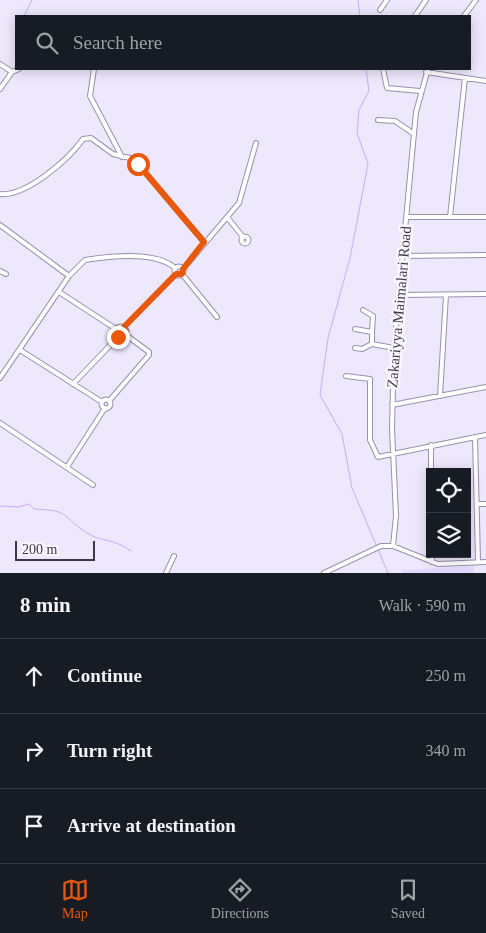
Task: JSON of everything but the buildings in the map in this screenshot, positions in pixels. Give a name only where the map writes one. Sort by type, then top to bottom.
[{"type":"street","points":[[380,10],[387,0]]},
{"type":"street","points":[[416,15],[426,0]]},
{"type":"street","points":[[465,15],[476,0]]},
{"type":"street","points":[[0,64],[12,72]]},
{"type":"street","points":[[0,89],[12,72],[17,70]]},
{"type":"street","points":[[94,70],[90,96],[122,157]]},
{"type":"street","points":[[383,70],[387,88],[420,91]]},
{"type":"street","points":[[427,70],[486,81]]},
{"type":"street","name":"Zakariyya Maimalari Road","points":[[393,546],[396,526],[392,405],[394,348],[414,134],[420,91],[427,70]]},
{"type":"street","points":[[450,217],[464,78]]},
{"type":"street","points":[[378,120],[395,121],[414,134]]},
{"type":"street","points":[[0,194],[17,192],[46,175],[68,158],[83,139],[88,137],[114,154],[130,158],[138,164],[204,242]]},
{"type":"street","points":[[182,274],[183,269],[241,198],[256,143]]},
{"type":"street","points":[[227,217],[243,237]]},
{"type":"street","points":[[406,217],[486,217]]},
{"type":"street","points":[[0,225],[69,276]]},
{"type":"street","points":[[403,256],[486,255]]},
{"type":"street","points":[[0,378],[69,276],[85,260],[98,258],[162,259],[176,268],[180,266],[183,269]]},
{"type":"street","points":[[59,292],[116,329],[124,327],[176,274],[176,268]]},
{"type":"street","points":[[0,271],[6,274]]},
{"type":"street","points":[[176,274],[182,274]]},
{"type":"street","points":[[182,274],[217,316]]},
{"type":"street","points":[[400,295],[486,294]]},
{"type":"street","points":[[440,396],[446,295]]},
{"type":"street","points":[[363,310],[373,316],[372,344]]},
{"type":"street","points":[[102,402],[109,401],[150,355],[149,352],[126,335],[124,327]]},
{"type":"street","points":[[116,329],[115,333],[118,337]]},
{"type":"street","points":[[355,329],[372,332]]},
{"type":"street","points":[[73,384],[118,337],[126,335]]},
{"type":"street","points":[[355,348],[362,349],[372,344],[394,348]]},
{"type":"street","points":[[20,350],[102,402],[105,408]]},
{"type":"street","points":[[346,376],[370,379],[369,435],[370,443],[378,456],[486,435]]},
{"type":"street","points":[[392,405],[486,387]]},
{"type":"street","points":[[67,467],[105,408],[110,406],[109,401]]},
{"type":"street","points":[[0,423],[93,485]]},
{"type":"street","points":[[475,437],[478,562]]},
{"type":"street","points":[[431,445],[431,468]]},
{"type":"street","points":[[476,504],[486,504]]},
{"type":"street","points":[[324,573],[379,546],[393,546],[432,562],[448,564],[486,562]]},
{"type":"street","points":[[166,573],[174,556]]},
{"type":"shaded area","points":[[474,566],[474,573],[402,573],[402,570]]},
{"type":"waterway","points":[[24,15],[32,0]]},
{"type":"waterway","points":[[358,0],[360,15]]},
{"type":"waterway","points":[[366,70],[369,91],[359,110],[357,133],[368,164],[350,258],[328,338],[320,395],[342,434],[352,488],[388,573]]},
{"type":"waterway","points":[[0,506],[18,507],[29,504],[34,509],[51,510],[64,514],[83,531],[95,537],[117,543],[131,551]]},
{"type":"route","points":[[118,337],[122,338],[126,335],[124,327],[176,274],[180,275],[183,273],[183,269],[204,242],[138,164]]}]
